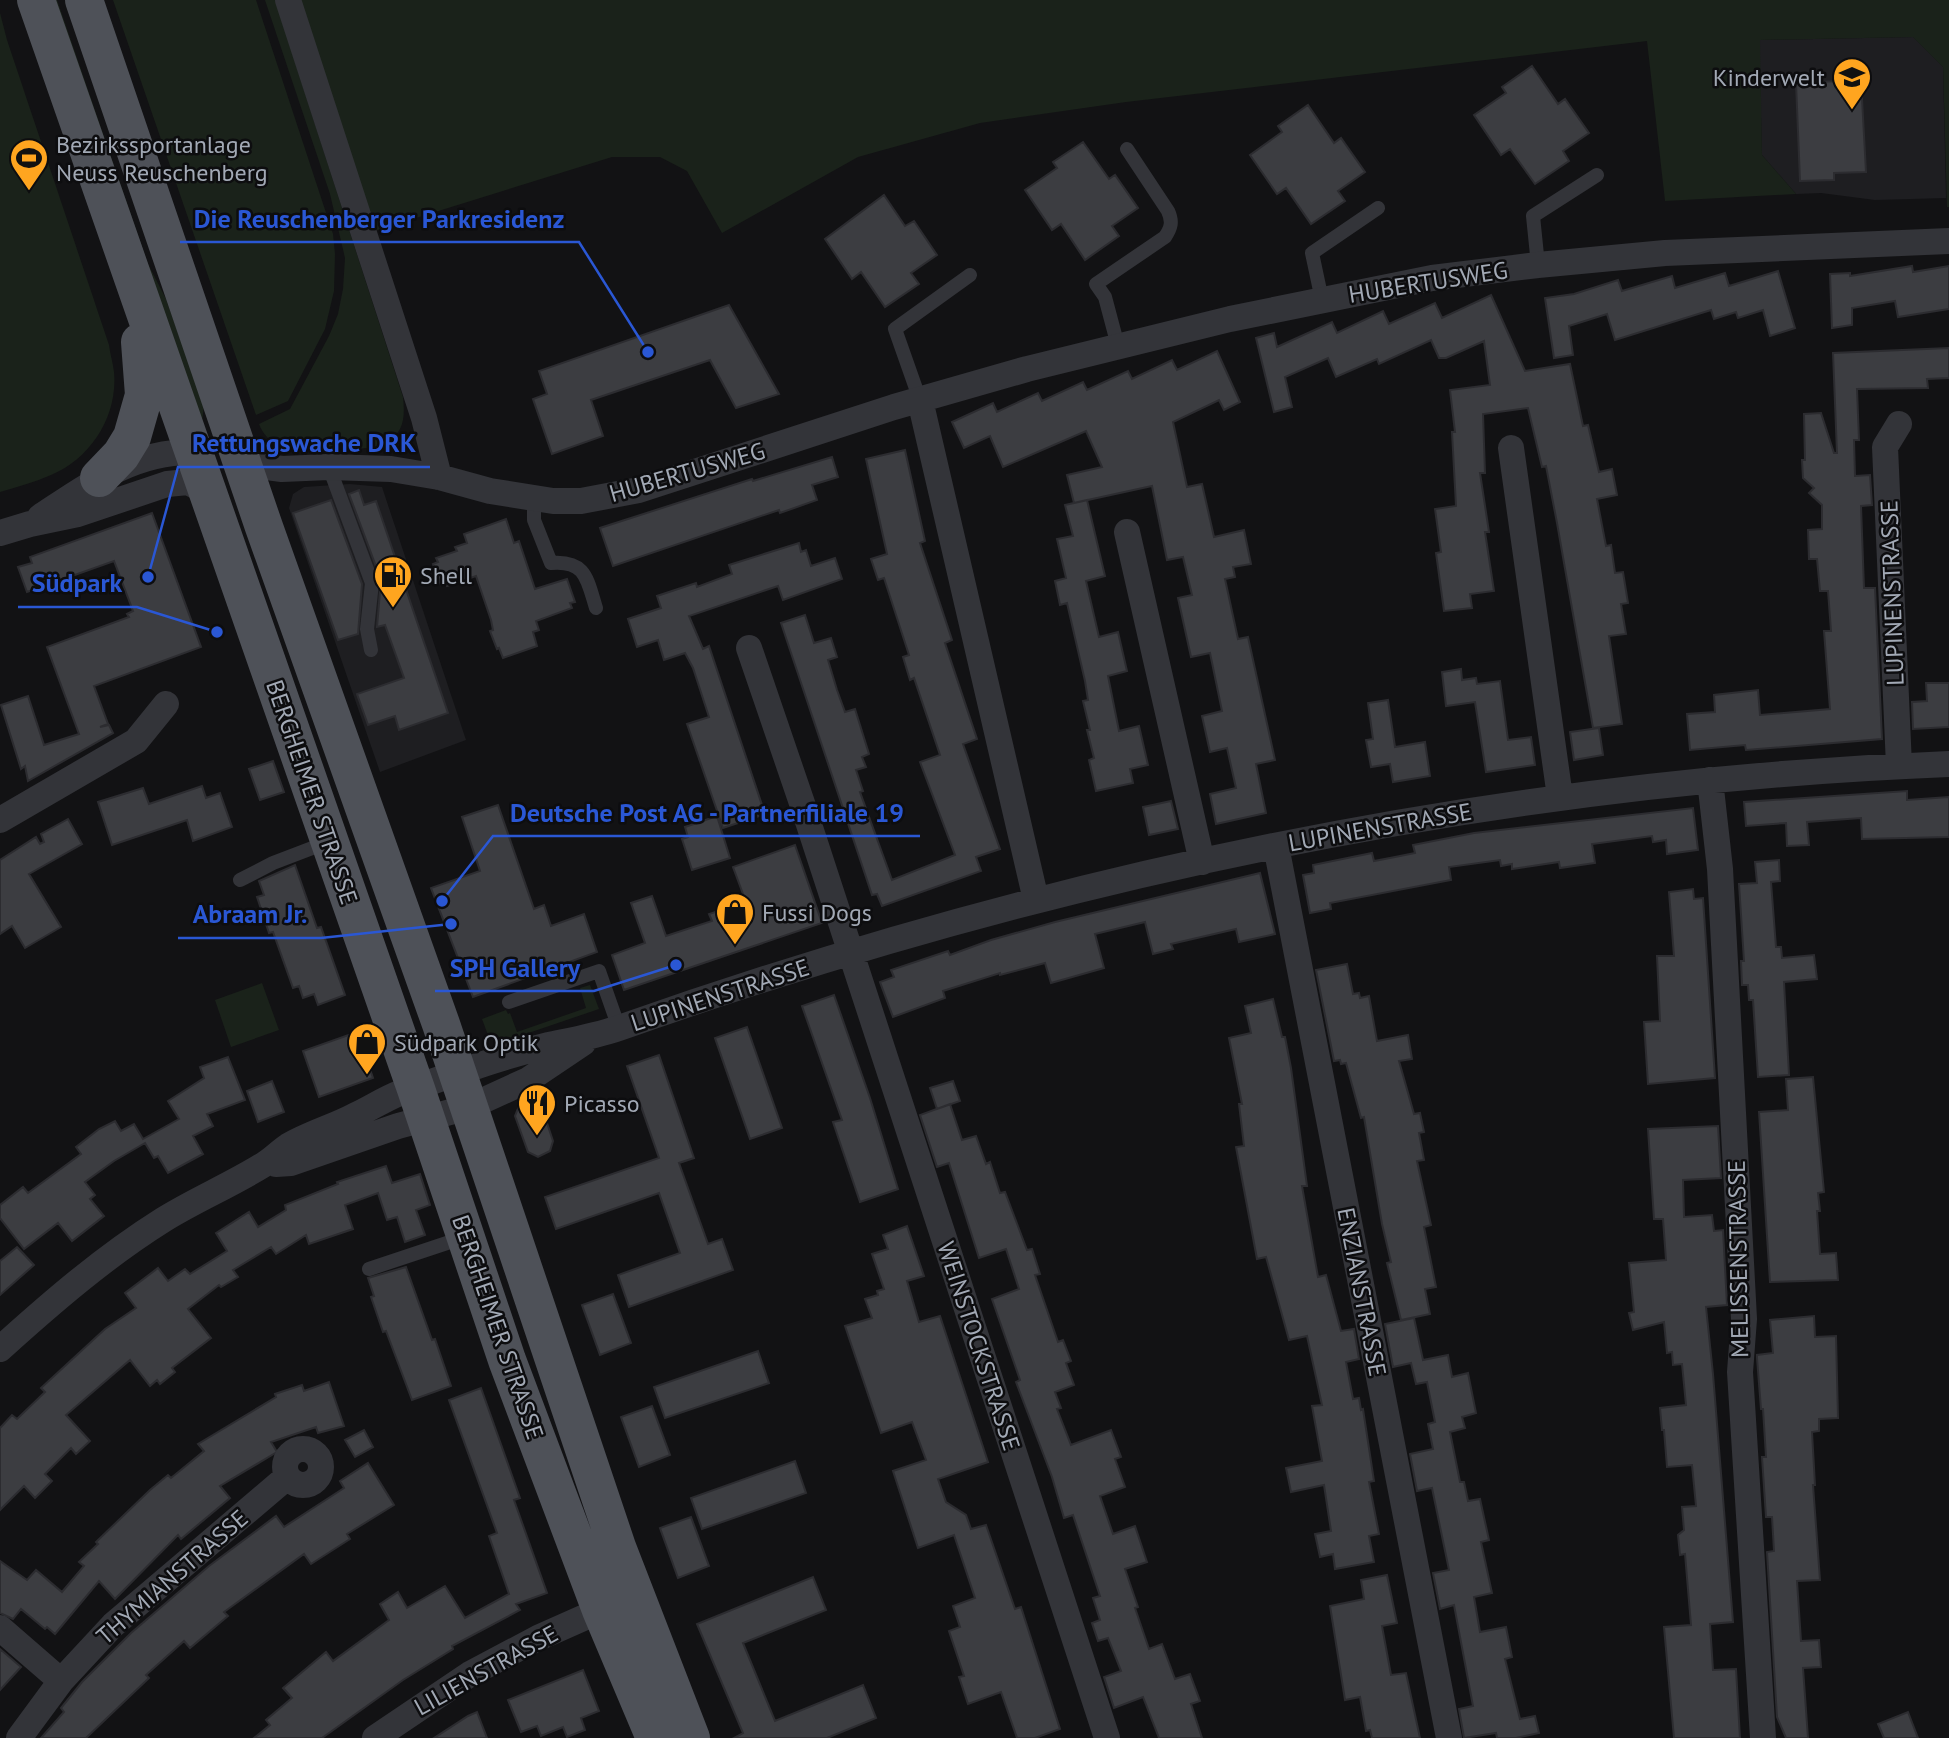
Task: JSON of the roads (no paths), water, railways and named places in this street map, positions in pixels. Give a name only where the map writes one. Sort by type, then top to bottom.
[{"type":"main road","name":"BERGHEIMER STRASSE","points":[[36,0],[508,1360],[601,1610],[655,1738]]},
{"type":"main road","name":"BERGHEIMER STRASSE","points":[[84,0],[463,1090],[614,1537],[691,1738]]},
{"type":"main road","points":[[99,478],[121,455],[132,437],[144,395],[138,298]]},
{"type":"main road","points":[[193,452],[242,457]]},
{"type":"street","points":[[288,0],[424,418],[439,477]]},
{"type":"street","name":"HUBERTUSWEG","points":[[242,457],[267,467],[282,469],[378,468],[439,477],[490,491],[534,499],[581,500],[639,490],[919,400],[1027,369],[1322,300],[1432,278],[1665,253],[1949,241]]},
{"type":"street","points":[[919,400],[1036,901]]},
{"type":"street","name":"LUPINENSTRASSE","points":[[1899,424],[1885,447],[1899,766]]},
{"type":"street","points":[[1511,448],[1560,797]]},
{"type":"street","points":[[30,524],[99,478],[153,454],[193,452]]},
{"type":"street","points":[[0,533],[78,514],[167,484],[188,482],[207,492]]},
{"type":"street","points":[[1127,532],[1202,862]]},
{"type":"street","points":[[749,648],[851,954]]},
{"type":"street","points":[[0,820],[136,741],[166,704]]},
{"type":"street","name":"LUPINENSTRASSE","points":[[0,1349],[48,1306],[117,1251],[162,1221],[264,1165],[288,1146],[389,1098],[421,1103],[463,1090],[549,1045],[589,1038],[774,974],[1036,901],[1276,846],[1443,815],[1560,797],[1710,780],[1949,764]]},
{"type":"street","name":"MELISSENSTRASSE","points":[[1710,780],[1720,869],[1744,1319],[1740,1372],[1763,1738]]},
{"type":"street","name":"ENZIANSTRASSE","points":[[1276,846],[1449,1738]]},
{"type":"street","name":"WEINSTOCKSTRASSE","points":[[851,954],[1107,1738]]},
{"type":"street","name":"THYMIANSTRASSE","points":[[19,1738],[61,1681],[113,1625],[287,1477]]},
{"type":"street","name":"LILIENSTRASSE","points":[[375,1738],[470,1674],[538,1638],[601,1610]]},
{"type":"street","points":[[0,1628],[61,1681]]},
{"type":"lane","points":[[1118,346],[1105,297],[1096,284],[1165,237],[1172,220],[1127,149]]},
{"type":"lane","points":[[1538,265],[1533,216],[1597,175]]},
{"type":"lane","points":[[1322,300],[1312,253],[1378,208]]},
{"type":"lane","points":[[919,400],[895,329],[970,275]]},
{"type":"lane","points":[[329,467],[372,583],[368,629],[371,650]]},
{"type":"lane","points":[[534,499],[534,520],[551,563],[570,563],[583,572],[596,608]]},
{"type":"lane","points":[[240,880],[272,863],[329,841]]},
{"type":"lane","points":[[509,1002],[599,971],[619,1028]]},
{"type":"lane","points":[[369,1269],[466,1237]]},
{"type":"place","name":"Kinderwelt","points":[[1852,111]]},
{"type":"place","name":"Bezirkssportanlage Neuss Reuschenberg","points":[[29,192]]},
{"type":"place","name":"Die Reuschenberger Parkresidenz","points":[[648,352]]},
{"type":"place","name":"Rettungswache DRK","points":[[148,577]]},
{"type":"place","name":"Shell","points":[[393,609]]},
{"type":"place","name":"Südpark","points":[[217,632]]},
{"type":"place","name":"Deutsche Post AG - Partnerfiliale 19","points":[[442,901]]},
{"type":"place","name":"Abraam Jr.","points":[[451,924]]},
{"type":"place","name":"Fussi Dogs","points":[[735,946]]},
{"type":"place","name":"SPH Gallery","points":[[676,965]]},
{"type":"place","name":"Südpark Optik","points":[[367,1076]]},
{"type":"place","name":"Picasso","points":[[537,1137]]}]
